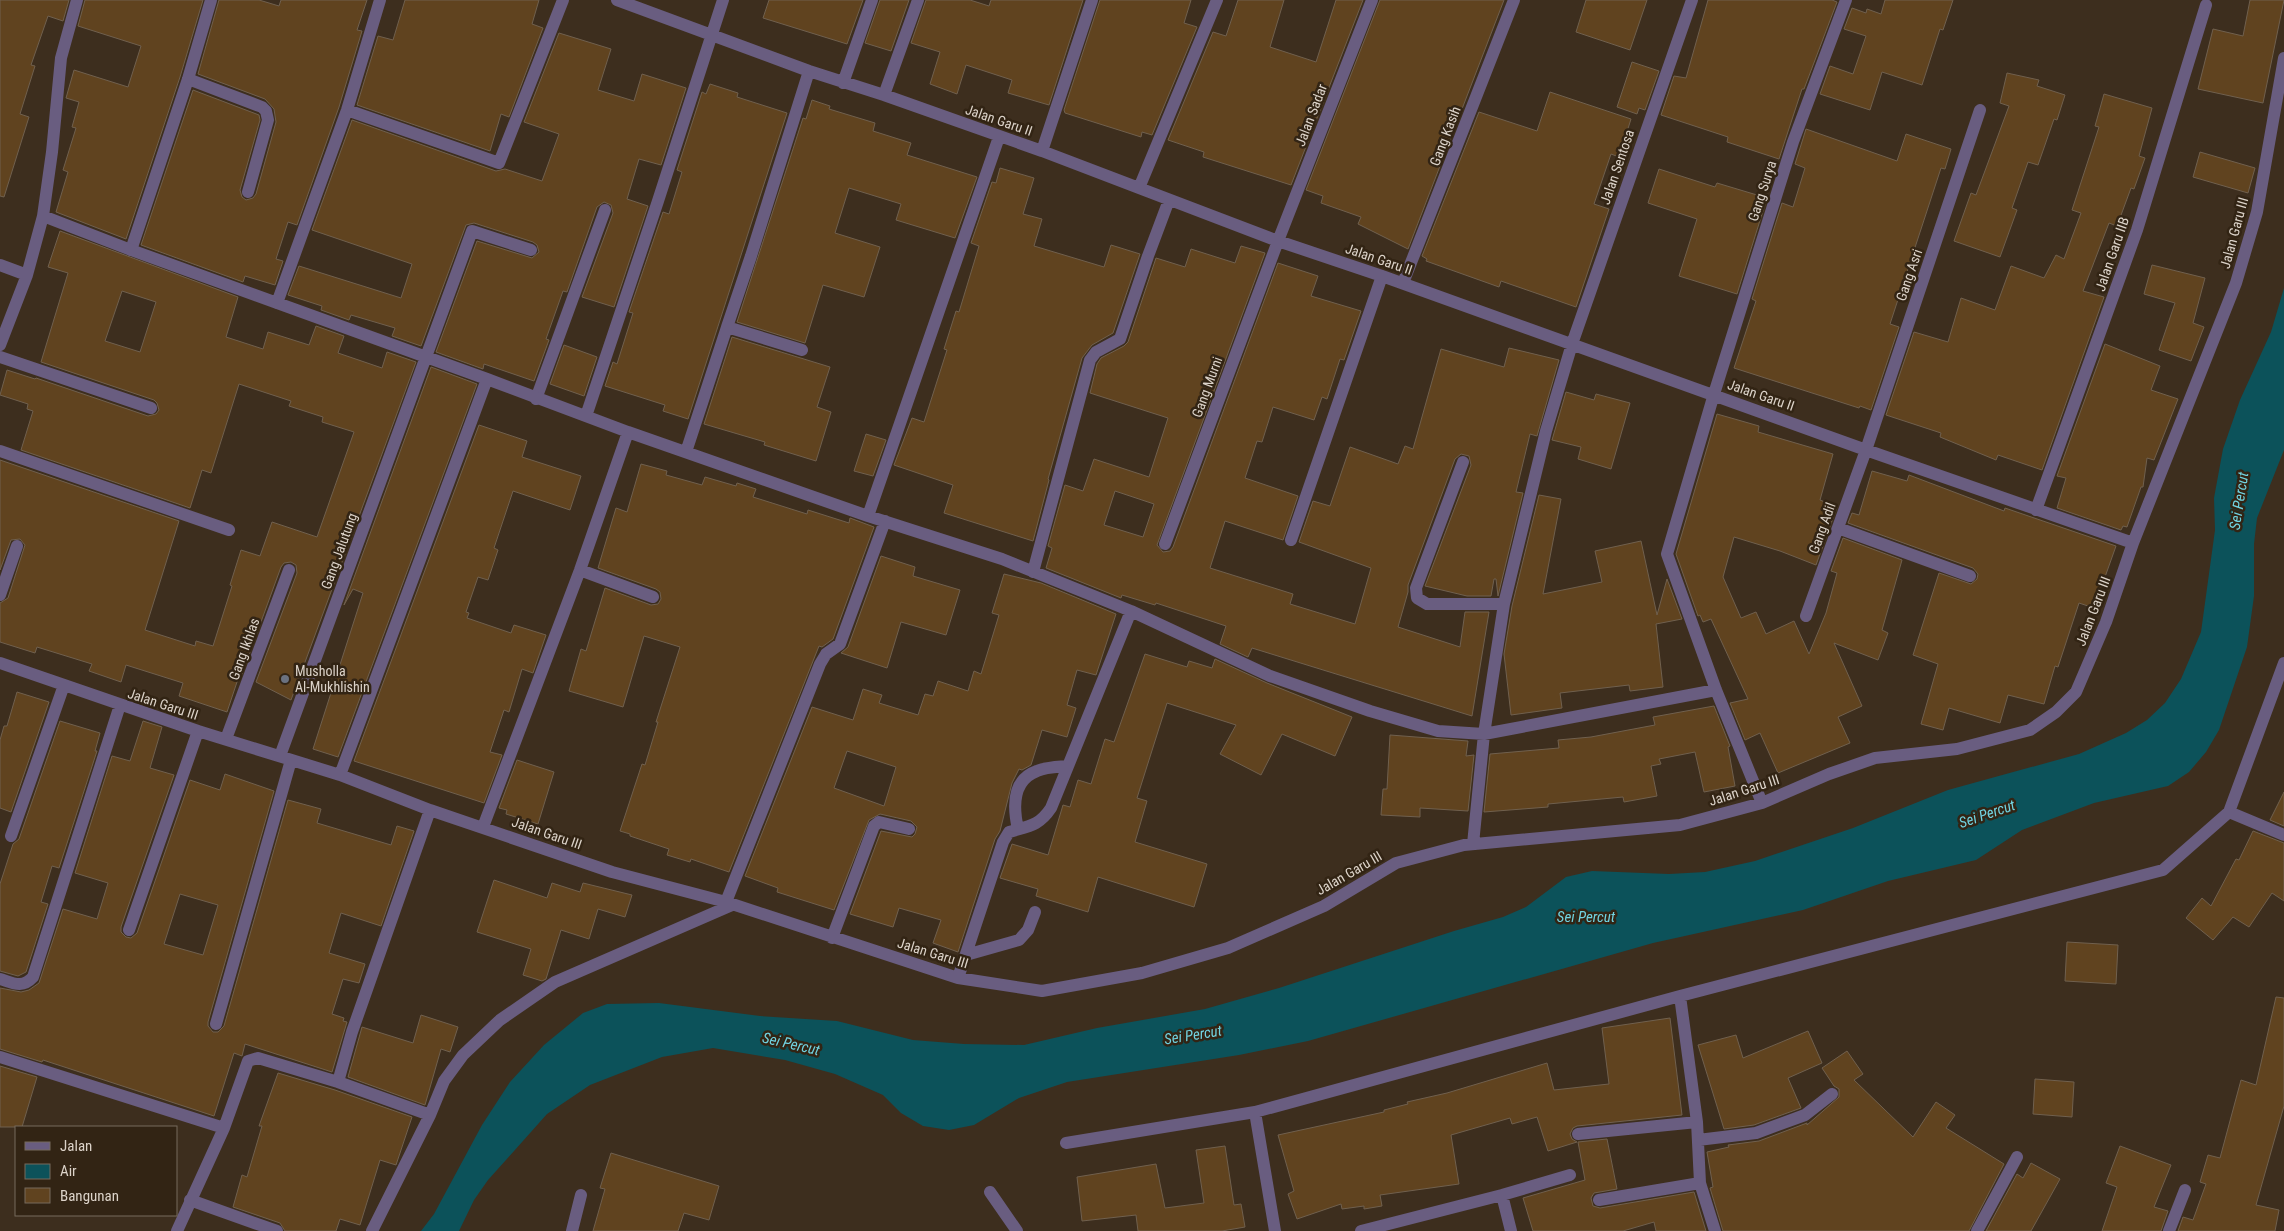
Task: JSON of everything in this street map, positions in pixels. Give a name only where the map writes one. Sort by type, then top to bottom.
[{"type":"street","points":[[0,345],[27,275],[43,216],[52,152],[61,58],[77,0]]},
{"type":"street","points":[[131,250],[188,79],[211,0]]},
{"type":"street","points":[[277,303],[346,110],[380,0]]},
{"type":"street","points":[[346,110],[499,163],[563,0]]},
{"type":"street","name":"Jalan Garu II","points":[[617,0],[809,71],[843,83],[884,94],[1042,151],[1278,241],[1382,276],[1866,450],[2133,543]]},
{"type":"street","points":[[586,416],[723,0]]},
{"type":"street","points":[[843,83],[872,0]]},
{"type":"street","points":[[884,94],[918,0]]},
{"type":"street","points":[[1042,151],[1092,0]]},
{"type":"street","points":[[1139,188],[1217,0]]},
{"type":"street","name":"Jalan Sadar","points":[[1278,241],[1372,0]]},
{"type":"street","name":"Gang Kasih","points":[[1403,284],[1514,0]]},
{"type":"street","name":"Jalan Sentosa","points":[[1473,844],[1484,734],[1504,604],[1546,431],[1572,344],[1692,0]]},
{"type":"street","name":"Gang Surya","points":[[1762,803],[1716,690],[1667,554],[1714,394],[1793,142],[1846,0]]},
{"type":"street","name":"Jalan Garu IIB","points":[[2036,510],[2137,230],[2206,5]]},
{"type":"street","name":"Jalan Garu III","points":[[0,663],[198,731],[340,775],[430,810],[612,872],[729,903],[958,978],[1042,991],[1142,972],[1228,948],[1324,906],[1396,863],[1473,844],[1680,826],[1762,803],[1829,774],[1875,758],[1957,749],[2030,730],[2056,712],[2076,692],[2106,622],[2133,543],[2236,283],[2257,212],[2284,58]]},
{"type":"street","points":[[686,452],[751,256],[809,71]]},
{"type":"street","points":[[188,79],[266,111],[268,120],[248,192]]},
{"type":"street","name":"Gang Asri","points":[[1866,450],[1980,110]]},
{"type":"street","points":[[868,516],[999,137]]},
{"type":"street","points":[[1033,572],[1090,360],[1096,352],[1120,339],[1169,200]]},
{"type":"street","points":[[536,399],[605,210]]},
{"type":"street","points":[[43,216],[131,250],[487,378],[536,399],[628,432],[868,516],[1002,559],[1131,611],[1270,676],[1370,711],[1438,730],[1484,734],[1716,690]]},
{"type":"street","name":"Gang Jalutung","points":[[216,1024],[285,758],[472,231],[531,250]]},
{"type":"street","name":"Gang Murni","points":[[1165,544],[1278,241]]},
{"type":"street","points":[[0,265],[27,275]]},
{"type":"street","points":[[1291,540],[1382,276]]},
{"type":"street","points":[[727,327],[802,350]]},
{"type":"street","points":[[0,357],[151,408]]},
{"type":"street","points":[[340,775],[487,378]]},
{"type":"street","points":[[483,827],[580,570],[628,432]]},
{"type":"street","name":"Gang Adil","points":[[1806,616],[1866,450]]},
{"type":"street","points":[[0,451],[230,530]]},
{"type":"street","points":[[1463,462],[1416,588],[1417,598],[1427,604],[1504,604]]},
{"type":"street","points":[[372,1231],[430,1114],[444,1081],[463,1055],[500,1020],[555,982],[729,903],[820,664],[826,654],[840,644],[885,521]]},
{"type":"street","points":[[1838,528],[1970,576]]},
{"type":"street","points":[[0,595],[17,546]]},
{"type":"street","name":"Gang Ikhlas","points":[[226,739],[289,570]]},
{"type":"street","points":[[580,570],[653,597]]},
{"type":"street","points":[[958,978],[1003,842],[1009,832],[1033,826],[1044,819],[1051,808],[1131,611]]},
{"type":"street","points":[[1066,1144],[1254,1112],[1680,996],[2164,870],[2229,812],[2284,666]]},
{"type":"street","points":[[11,836],[64,685]]},
{"type":"street","points":[[0,979],[19,985],[27,983],[33,977],[120,705]]},
{"type":"street","points":[[129,930],[198,731]]},
{"type":"street","points":[[1018,829],[1014,812],[1015,797],[1023,778],[1037,770],[1068,766]]},
{"type":"street","points":[[338,1082],[352,1032],[430,810]]},
{"type":"street","points":[[2229,812],[2284,836]]},
{"type":"street","points":[[832,938],[874,826],[879,822],[885,822],[909,829]]},
{"type":"street","points":[[966,955],[1019,940],[1028,930],[1034,912]]},
{"type":"street","points":[[1680,996],[1697,1122],[1700,1183],[1715,1231]]},
{"type":"street","points":[[0,1057],[224,1128]]},
{"type":"street","points":[[177,1231],[224,1128],[248,1061],[252,1058],[258,1058],[338,1082],[430,1114]]},
{"type":"street","points":[[1698,1140],[1756,1132],[1805,1115],[1832,1094]]},
{"type":"street","points":[[1254,1112],[1275,1231]]},
{"type":"street","points":[[1578,1134],[1697,1122]]},
{"type":"street","points":[[1977,1231],[2017,1157]]},
{"type":"street","points":[[1361,1231],[1502,1195],[1570,1175]]},
{"type":"street","points":[[1599,1200],[1700,1183]]},
{"type":"street","points":[[2169,1231],[2185,1190]]},
{"type":"street","points":[[990,1192],[1017,1231]]},
{"type":"street","points":[[572,1231],[581,1195]]},
{"type":"street","points":[[1502,1195],[1511,1231]]},
{"type":"street","points":[[190,1200],[277,1231]]},
{"type":"water","name":"Sei Percut","points":[[2284,288],[2284,450],[2257,518],[2254,544],[2254,596],[2247,647],[2219,730],[2206,752],[2189,772],[2168,786],[2094,803],[2022,830],[1976,860],[1888,881],[1803,910],[1653,943],[1308,1041],[1239,1055],[1067,1082],[1019,1098],[974,1125],[949,1130],[923,1126],[901,1113],[883,1095],[835,1074],[785,1060],[713,1048],[662,1057],[590,1085],[547,1114],[488,1180],[474,1200],[459,1231],[421,1231],[434,1214],[482,1125],[510,1082],[544,1045],[583,1013],[607,1004],[659,1003],[760,1016],[837,1021],[913,1040],[964,1044],[1024,1045],[1097,1028],[1205,1009],[1279,988],[1503,917],[1526,907],[1566,877],[1592,871],[1669,874],[1705,872],[1755,861],[1853,828],[1948,790],[2079,754],[2126,733],[2147,720],[2165,703],[2181,679],[2201,632],[2215,530],[2214,498],[2223,449],[2240,400],[2271,332]]},
{"type":"building","points":[[0,0],[69,0],[63,21],[48,16],[31,65],[35,66],[20,114],[29,117],[4,197],[0,196]]},
{"type":"building","points":[[85,0],[203,0],[180,77],[126,239],[56,212],[68,172],[63,170],[76,128],[72,127],[79,102],[66,98],[74,70],[128,87],[141,46],[78,26]]},
{"type":"building","points":[[219,0],[259,0],[279,6],[281,0],[367,0],[357,30],[362,31],[339,107],[297,225],[288,222],[276,259],[283,261],[275,285],[245,276],[243,282],[141,245],[193,90],[259,115],[260,120],[240,190],[242,197],[246,200],[253,198],[256,194],[276,122],[274,109],[265,99],[198,74]]},
{"type":"building","points":[[405,0],[539,0],[532,24],[543,28],[509,117],[501,114],[490,151],[357,105],[378,36],[393,40]]},
{"type":"building","points":[[769,0],[863,0],[847,44],[763,18]]},
{"type":"building","points":[[880,0],[909,0],[891,51],[865,43]]},
{"type":"building","points":[[926,0],[970,0],[989,6],[991,0],[1083,0],[1049,105],[1008,93],[1012,80],[966,65],[957,94],[930,84],[940,52],[911,43]]},
{"type":"building","points":[[1100,0],[1191,0],[1184,23],[1197,27],[1152,135],[1142,132],[1141,137],[1065,113],[1064,110]]},
{"type":"building","points":[[1238,0],[1284,0],[1270,47],[1316,62],[1336,0],[1363,0],[1291,185],[1203,157],[1204,152],[1168,140],[1213,32],[1226,36]]},
{"type":"building","points":[[1380,0],[1504,0],[1408,249],[1358,224],[1361,217],[1321,203],[1323,196],[1306,190]]},
{"type":"building","points":[[1586,0],[1647,0],[1630,50],[1576,32]]},
{"type":"building","points":[[1708,0],[1832,0],[1837,2],[1804,89],[1802,89],[1779,159],[1727,142],[1728,137],[1661,115],[1674,76],[1686,78]]},
{"type":"building","points":[[1885,0],[1953,0],[1943,30],[1940,29],[1922,85],[1882,72],[1870,110],[1820,94],[1830,66],[1853,74],[1866,36],[1844,29],[1852,8],[1866,13],[1867,9],[1881,14]]},
{"type":"building","points":[[2250,0],[2284,0],[2263,103],[2198,89],[2213,29],[2243,36]]},
{"type":"building","points":[[559,33],[611,49],[598,90],[634,101],[642,74],[686,88],[661,165],[639,159],[627,199],[648,206],[614,307],[582,297],[613,213],[611,205],[604,202],[597,207],[567,292],[563,291],[546,339],[549,340],[534,381],[484,364],[483,369],[436,352],[477,241],[532,258],[539,252],[537,245],[533,242],[474,223],[466,225],[421,346],[392,336],[395,328],[351,315],[349,320],[321,310],[322,306],[288,295],[299,266],[401,298],[412,264],[312,230],[352,120],[496,171],[505,169],[542,181],[559,134],[524,122]]},
{"type":"building","points":[[1632,62],[1659,71],[1645,110],[1639,108],[1637,114],[1617,107]]},
{"type":"building","points":[[2007,73],[2039,80],[2037,86],[2065,95],[2057,120],[2054,119],[2038,165],[2028,162],[2012,208],[2017,210],[2000,257],[1954,241],[1971,193],[1976,195],[2009,106],[2000,103]]},
{"type":"building","points":[[710,84],[738,93],[737,97],[787,113],[688,419],[663,411],[665,405],[605,386],[613,362],[617,364],[633,313],[629,312],[663,212],[669,214],[682,172],[677,170],[702,92],[706,94]]},
{"type":"building","points":[[1550,92],[1631,119],[1619,157],[1611,154],[1594,204],[1609,209],[1576,307],[1501,281],[1499,287],[1426,261],[1427,259],[1422,256],[1479,112],[1537,131]]},
{"type":"building","points":[[2104,94],[2152,108],[2139,156],[2145,158],[2134,189],[2131,188],[2117,226],[2109,223],[2083,291],[2104,297],[2042,470],[1998,455],[1996,460],[1940,437],[1941,433],[1886,415],[1914,332],[1948,342],[1961,298],[1995,310],[2011,266],[2044,278],[2056,255],[2064,259],[2081,213],[2072,210],[2099,127],[2095,126]]},
{"type":"building","points":[[812,100],[830,106],[829,109],[875,123],[873,131],[911,143],[907,155],[977,177],[955,238],[896,220],[901,204],[849,188],[835,233],[880,247],[864,297],[823,285],[805,343],[737,322],[803,118],[806,119]]},
{"type":"building","points":[[1806,129],[1897,161],[1906,134],[1951,149],[1945,169],[1941,168],[1890,324],[1899,327],[1871,410],[1860,406],[1859,408],[1734,368],[1756,301],[1752,299],[1782,203],[1793,207],[1805,168],[1795,164]]},
{"type":"building","points":[[2200,152],[2255,168],[2248,193],[2193,177]]},
{"type":"building","points":[[1000,168],[1034,178],[1023,214],[1042,219],[1034,246],[1104,267],[1111,245],[1140,254],[1113,333],[1092,345],[1082,358],[1048,479],[1033,541],[944,513],[953,485],[894,465],[912,418],[924,422],[947,350],[944,349],[956,311],[959,312],[979,246],[971,243],[992,182],[996,183]]},
{"type":"building","points":[[1659,169],[1715,187],[1717,183],[1767,198],[1737,294],[1679,276],[1697,219],[1648,203]]},
{"type":"building","points":[[60,231],[238,297],[226,337],[263,349],[268,332],[309,345],[316,326],[344,336],[338,353],[382,368],[387,352],[416,362],[291,700],[256,682],[297,573],[296,565],[291,562],[284,563],[281,567],[227,712],[179,696],[183,683],[126,665],[121,682],[89,671],[92,664],[37,647],[35,653],[0,642],[0,603],[8,598],[25,545],[20,539],[11,540],[0,570],[0,460],[179,521],[145,630],[195,646],[196,641],[213,646],[241,550],[260,556],[272,522],[317,537],[354,432],[322,422],[323,417],[289,406],[291,401],[239,384],[211,473],[202,470],[190,508],[21,450],[33,411],[27,409],[28,404],[0,395],[7,370],[148,416],[156,414],[159,410],[154,400],[41,362],[68,273],[48,267]],"holes":[[[122,291],[156,302],[140,352],[105,341]]]},
{"type":"building","points":[[1241,246],[1265,253],[1157,545],[1163,552],[1170,551],[1173,547],[1278,263],[1318,276],[1311,296],[1361,311],[1344,360],[1340,359],[1327,399],[1322,397],[1314,420],[1273,407],[1262,442],[1257,441],[1245,478],[1298,496],[1283,540],[1225,521],[1210,568],[1293,594],[1290,604],[1355,624],[1371,568],[1299,542],[1313,501],[1330,506],[1350,447],[1398,464],[1405,446],[1413,449],[1441,349],[1504,367],[1509,348],[1559,360],[1537,436],[1530,434],[1516,492],[1523,493],[1498,596],[1496,579],[1494,579],[1491,596],[1467,596],[1425,586],[1471,465],[1469,456],[1461,454],[1455,459],[1408,585],[1408,592],[1398,627],[1460,647],[1465,612],[1489,612],[1472,716],[1252,648],[1248,657],[1220,644],[1226,626],[1156,603],[1155,605],[1122,595],[1121,598],[1046,568],[1052,548],[1048,546],[1065,485],[1083,491],[1094,459],[1149,477],[1168,418],[1090,393],[1097,364],[1101,358],[1128,342],[1156,258],[1185,267],[1191,249],[1235,263]],"holes":[[[1115,491],[1154,504],[1143,537],[1104,525]]]},
{"type":"building","points":[[2152,265],[2205,278],[2193,323],[2204,327],[2191,361],[2159,350],[2175,303],[2144,294]]},
{"type":"building","points":[[732,337],[830,367],[817,407],[831,412],[816,461],[764,445],[765,442],[704,424]]},
{"type":"building","points":[[2105,344],[2160,366],[2151,390],[2178,399],[2154,460],[2147,458],[2143,487],[2141,487],[2127,527],[2123,526],[2121,530],[2057,508],[2066,478],[2057,476]]},
{"type":"building","points":[[564,345],[597,357],[584,396],[550,384]]},
{"type":"building","points":[[431,367],[477,384],[338,757],[313,749],[363,593],[353,589],[344,605]]},
{"type":"building","points":[[1566,392],[1594,400],[1596,394],[1630,403],[1611,469],[1578,459],[1581,447],[1552,440]]},
{"type":"building","points":[[1717,414],[1759,426],[1758,432],[1833,454],[1820,500],[1837,507],[1816,565],[1780,551],[1734,537],[1723,577],[1741,618],[1756,612],[1766,634],[1794,621],[1809,654],[1826,613],[1837,573],[1831,571],[1843,538],[1902,560],[1882,630],[1888,633],[1878,660],[1834,643],[1862,706],[1838,717],[1850,743],[1778,773],[1760,733],[1745,740],[1730,703],[1748,699],[1711,619],[1703,622],[1700,615],[1698,616],[1676,554]]},
{"type":"building","points":[[479,425],[527,441],[522,457],[581,476],[570,510],[513,491],[494,548],[498,550],[488,580],[478,577],[466,612],[469,613],[467,618],[511,633],[514,625],[546,635],[533,673],[522,669],[509,712],[504,710],[490,752],[502,755],[484,803],[354,761]]},
{"type":"building","points":[[866,434],[886,440],[873,476],[854,471]]},
{"type":"building","points":[[641,464],[667,471],[666,475],[702,485],[705,477],[736,486],[737,483],[756,489],[753,497],[807,514],[808,510],[849,523],[850,518],[874,527],[833,639],[822,647],[819,646],[729,872],[691,859],[690,862],[667,855],[669,849],[620,831],[642,764],[645,765],[658,722],[656,722],[680,647],[644,636],[623,707],[569,691],[581,649],[586,651],[605,588],[651,605],[658,604],[661,599],[660,592],[656,589],[598,568],[616,508],[627,512]]},
{"type":"building","points":[[1872,471],[1907,481],[1909,475],[2004,511],[2005,508],[2116,546],[2094,608],[2079,603],[2058,667],[2055,666],[2044,704],[2008,695],[2000,723],[1949,708],[1943,730],[1921,724],[1938,664],[1913,655],[1939,573],[1971,584],[1977,579],[1978,574],[1973,568],[1848,523],[1852,513],[1859,515]]},
{"type":"building","points":[[1539,495],[1561,499],[1543,594],[1602,582],[1595,551],[1641,541],[1657,615],[1667,579],[1682,619],[1656,624],[1663,687],[1630,691],[1629,685],[1560,693],[1562,708],[1511,715],[1504,654],[1512,606]]},
{"type":"building","points":[[881,556],[915,567],[913,576],[960,590],[946,635],[901,622],[887,668],[841,653],[848,647]]},
{"type":"building","points":[[1004,574],[1041,583],[1116,614],[1096,675],[1077,670],[1067,705],[1076,708],[1067,737],[1042,730],[1031,765],[1022,770],[1019,769],[1012,783],[1000,831],[995,839],[958,952],[933,943],[941,920],[899,908],[893,927],[850,914],[881,831],[912,837],[917,827],[911,821],[880,814],[869,820],[834,910],[777,892],[778,888],[745,876],[812,707],[853,720],[863,689],[882,695],[879,703],[918,715],[925,694],[933,696],[938,681],[968,691],[974,671],[981,674],[999,615],[992,613]],"holes":[[[847,751],[896,767],[884,806],[834,788]]]},
{"type":"building","points":[[1145,654],[1187,667],[1189,661],[1212,668],[1215,659],[1267,683],[1352,717],[1335,756],[1282,734],[1261,775],[1220,754],[1236,725],[1167,703],[1137,798],[1147,801],[1135,842],[1207,864],[1194,907],[1098,877],[1088,912],[1036,896],[1038,889],[1000,878],[1012,844],[1048,855],[1063,805],[1070,807],[1078,780],[1091,784],[1105,739],[1114,742]]},
{"type":"building","points":[[17,692],[49,702],[11,812],[0,808],[0,740],[4,726],[7,726]]},
{"type":"building","points":[[1714,706],[1730,746],[1728,747],[1735,786],[1704,792],[1695,752],[1659,759],[1661,764],[1651,766],[1657,796],[1624,802],[1623,797],[1548,804],[1548,807],[1484,812],[1490,754],[1559,748],[1558,740],[1591,737],[1655,725],[1653,717]]},
{"type":"building","points":[[60,721],[100,733],[95,751],[97,751],[59,868],[52,866],[41,902],[48,904],[26,972],[18,976],[0,971],[0,884],[13,844],[19,839]]},
{"type":"building","points":[[143,721],[162,727],[150,768],[174,775],[121,927],[121,932],[126,937],[131,938],[137,933],[190,780],[220,790],[225,774],[274,791],[208,1022],[208,1026],[213,1032],[218,1032],[224,1026],[288,800],[321,809],[317,823],[391,845],[397,826],[414,831],[381,926],[341,913],[329,953],[365,964],[359,983],[343,979],[332,1014],[344,1018],[343,1021],[347,1022],[332,1072],[245,1044],[242,1056],[234,1053],[214,1116],[43,1060],[42,1062],[0,1049],[0,988],[21,992],[29,990],[39,983],[63,909],[97,919],[108,883],[75,873],[112,756],[130,761]],"holes":[[[180,894],[218,905],[203,955],[164,944]]]},
{"type":"building","points":[[1390,735],[1468,741],[1466,756],[1474,755],[1468,811],[1420,808],[1420,817],[1381,815],[1383,789],[1387,789]]},
{"type":"building","points":[[517,760],[554,772],[538,824],[506,814],[507,810],[499,808]]},
{"type":"building","points":[[2284,792],[2284,826],[2270,820]]},
{"type":"building","points":[[2253,831],[2284,843],[2284,901],[2272,893],[2249,927],[2233,917],[2213,940],[2186,918],[2202,898],[2211,906],[2236,859],[2239,860]]},
{"type":"building","points":[[494,880],[547,898],[552,883],[580,892],[583,883],[632,895],[625,917],[598,909],[589,939],[561,930],[546,979],[542,981],[523,975],[531,949],[477,932]]},
{"type":"building","points":[[2067,942],[2118,945],[2116,984],[2065,981]]},
{"type":"building","points":[[2276,997],[2284,998],[2284,1106],[2256,1205],[2279,1210],[2275,1231],[2178,1231],[2183,1217],[2193,1220],[2206,1184],[2200,1182],[2208,1155],[2220,1158],[2241,1080],[2256,1085]]},
{"type":"building","points":[[421,1015],[458,1027],[450,1052],[441,1049],[425,1105],[348,1077],[362,1027],[413,1043]]},
{"type":"building","points":[[1670,1018],[1682,1115],[1577,1126],[1573,1128],[1570,1134],[1572,1139],[1577,1142],[1548,1151],[1537,1117],[1512,1124],[1510,1118],[1451,1135],[1459,1184],[1380,1195],[1382,1206],[1364,1209],[1364,1206],[1342,1209],[1341,1204],[1297,1219],[1288,1194],[1294,1191],[1278,1135],[1384,1112],[1384,1110],[1408,1104],[1407,1102],[1447,1093],[1547,1063],[1554,1090],[1609,1084],[1602,1028]]},
{"type":"building","points":[[1808,1031],[1822,1063],[1788,1078],[1801,1108],[1754,1125],[1724,1129],[1698,1045],[1736,1035],[1743,1058]]},
{"type":"building","points":[[1847,1051],[1863,1074],[1854,1080],[1913,1137],[1936,1102],[1955,1115],[1946,1128],[2004,1164],[1969,1231],[1723,1231],[1710,1188],[1713,1187],[1707,1152],[1729,1147],[1728,1145],[1759,1141],[1807,1123],[1807,1125],[1839,1097],[1839,1089],[1834,1086],[1822,1068]]},
{"type":"building","points":[[0,1066],[37,1077],[22,1126],[0,1127]]},
{"type":"building","points":[[278,1073],[335,1090],[412,1117],[396,1165],[380,1160],[360,1225],[340,1219],[336,1231],[285,1231],[280,1223],[233,1207],[242,1175],[247,1177],[262,1126],[259,1126]]},
{"type":"building","points":[[2035,1079],[2074,1082],[2072,1117],[2033,1114]]},
{"type":"building","points":[[1607,1139],[1617,1189],[1594,1193],[1591,1198],[1593,1206],[1600,1208],[1694,1192],[1706,1231],[1656,1231],[1654,1222],[1623,1231],[1533,1231],[1523,1198],[1585,1180],[1578,1142]]},
{"type":"building","points":[[1225,1146],[1234,1205],[1241,1204],[1245,1227],[1222,1231],[1138,1231],[1136,1215],[1082,1221],[1077,1177],[1156,1164],[1165,1208],[1204,1203],[1196,1150]]},
{"type":"building","points":[[2120,1146],[2171,1165],[2154,1207],[2168,1211],[2161,1231],[2102,1231],[2117,1187],[2106,1183]]},
{"type":"building","points":[[611,1153],[719,1186],[709,1220],[684,1213],[678,1231],[593,1231],[605,1189],[600,1188]]},
{"type":"building","points":[[2031,1163],[2060,1179],[2031,1231],[1986,1231],[2017,1174],[2023,1178]]},
{"type":"place","name":"Musholla Al-Mukhlishin","points":[[285,679]]}]
